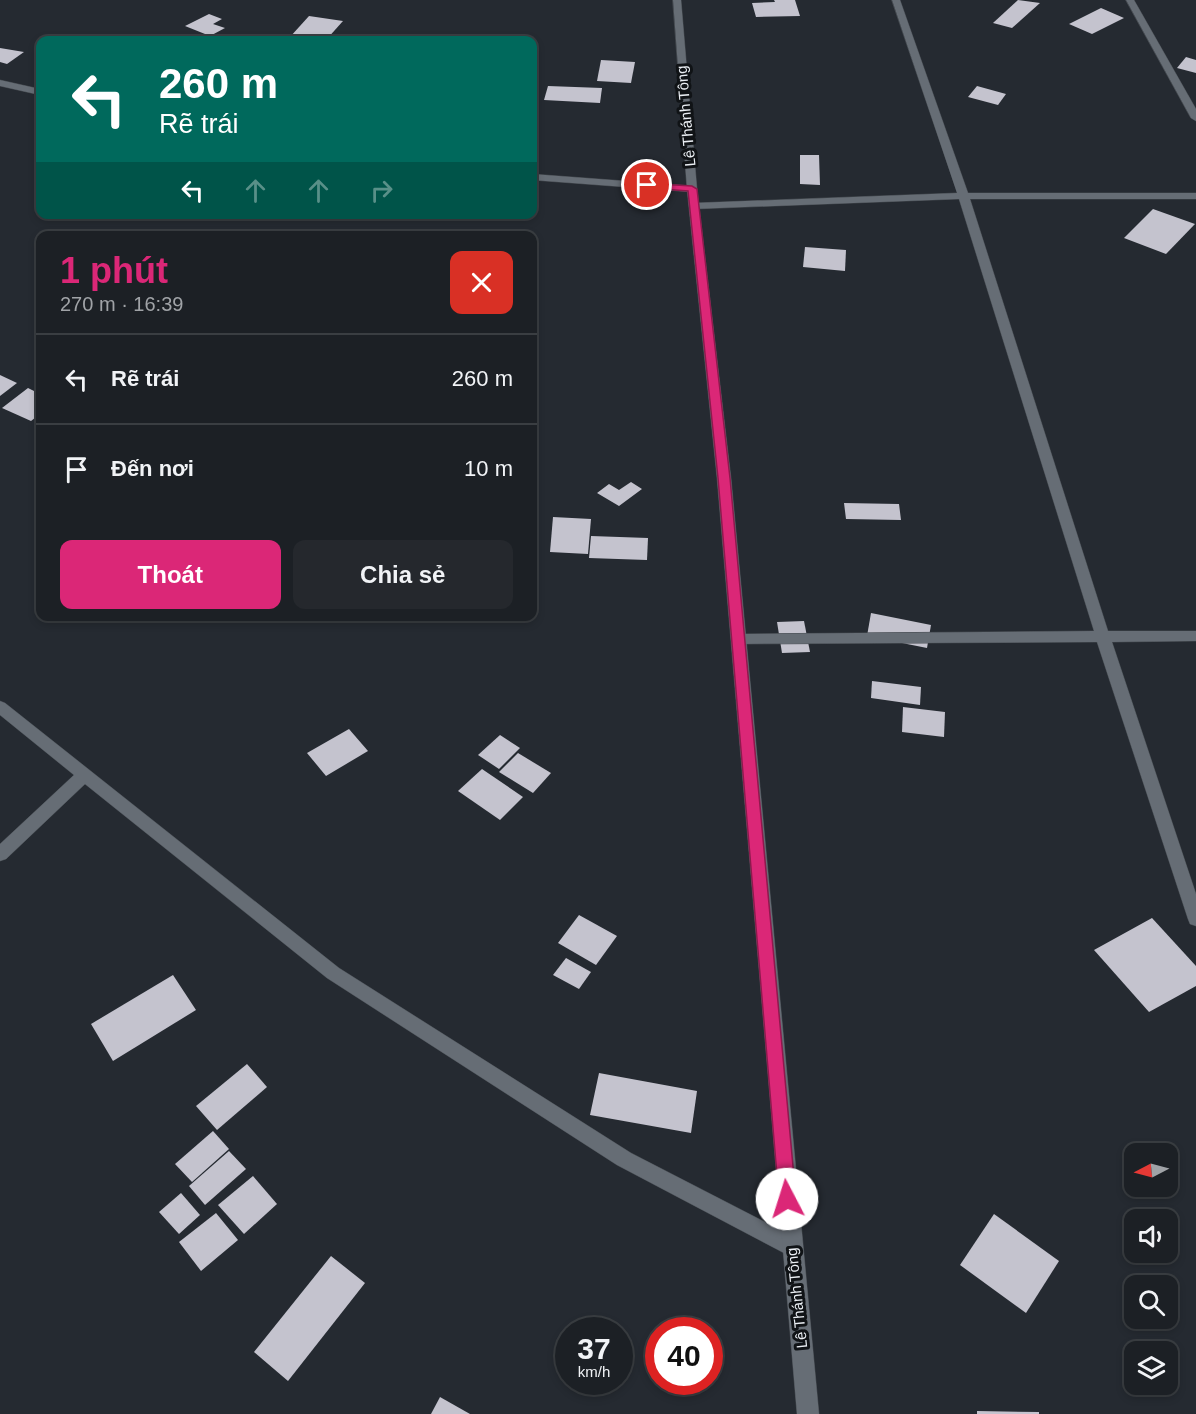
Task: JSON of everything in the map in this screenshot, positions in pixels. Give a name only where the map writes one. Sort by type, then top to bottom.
[{"type":"street","name":"Lê Thánh Tông","points":[[677,0],[692,189],[723,467],[739,639],[791,1246],[808,1414]]},
{"type":"street","points":[[896,0],[964,196],[1103,637],[1196,919]]},
{"type":"street","points":[[1130,0],[1196,118]]},
{"type":"street","points":[[0,83],[36,91]]},
{"type":"street","points":[[537,177],[692,189]]},
{"type":"street","points":[[694,206],[964,196],[1196,196]]},
{"type":"street","points":[[739,639],[1196,636]]},
{"type":"street","points":[[0,707],[333,973],[624,1159],[791,1246]]},
{"type":"street","points":[[0,854],[85,776]]},
{"type":"building","points":[[774,0],[795,0],[800,16],[756,17],[752,3],[775,2]]},
{"type":"building","points":[[1018,0],[1040,3],[1012,28],[993,23]]},
{"type":"building","points":[[1101,8],[1124,18],[1092,34],[1069,24]]},
{"type":"building","points":[[209,14],[222,19],[213,24],[225,28],[210,36],[185,26]]},
{"type":"building","points":[[309,16],[343,21],[330,36],[291,36]]},
{"type":"building","points":[[0,48],[24,52],[7,64],[0,62]]},
{"type":"building","points":[[1186,57],[1196,60],[1196,73],[1177,68]]},
{"type":"building","points":[[601,60],[635,62],[631,83],[597,81]]},
{"type":"building","points":[[548,86],[602,88],[600,103],[544,100]]},
{"type":"building","points":[[977,86],[1006,94],[998,105],[968,97]]},
{"type":"building","points":[[800,155],[819,155],[820,185],[800,184]]},
{"type":"building","points":[[1153,209],[1195,224],[1166,254],[1124,238]]},
{"type":"building","points":[[805,247],[846,250],[845,271],[803,267]]},
{"type":"building","points":[[0,375],[17,383],[0,396]]},
{"type":"building","points":[[28,388],[36,392],[36,417],[31,421],[2,408]]},
{"type":"building","points":[[631,482],[642,489],[619,506],[597,493],[609,484],[619,490]]},
{"type":"building","points":[[844,503],[899,504],[901,520],[846,519]]},
{"type":"building","points":[[553,517],[591,519],[588,554],[550,552]]},
{"type":"building","points":[[591,536],[648,538],[647,560],[589,558]]},
{"type":"building","points":[[871,613],[931,625],[927,648],[867,636]]},
{"type":"building","points":[[804,621],[810,652],[782,653],[777,622]]},
{"type":"building","points":[[872,681],[921,687],[920,705],[871,698]]},
{"type":"building","points":[[903,707],[945,712],[944,737],[902,732]]},
{"type":"building","points":[[349,729],[368,751],[326,776],[307,753]]},
{"type":"building","points":[[500,735],[520,748],[499,769],[478,755]]},
{"type":"building","points":[[518,753],[551,773],[533,793],[499,772]]},
{"type":"building","points":[[482,769],[523,797],[500,820],[458,791]]},
{"type":"building","points":[[579,915],[617,936],[596,965],[558,943]]},
{"type":"building","points":[[1152,918],[1196,966],[1196,986],[1149,1012],[1094,950]]},
{"type":"building","points":[[566,958],[591,972],[579,989],[553,975]]},
{"type":"building","points":[[173,975],[196,1010],[113,1061],[91,1024]]},
{"type":"building","points":[[247,1064],[267,1087],[217,1130],[196,1106]]},
{"type":"building","points":[[599,1073],[697,1091],[691,1133],[590,1115]]},
{"type":"building","points":[[213,1131],[229,1149],[192,1182],[175,1164]]},
{"type":"building","points":[[229,1151],[246,1169],[205,1205],[189,1186]]},
{"type":"building","points":[[253,1176],[277,1204],[244,1234],[218,1205]]},
{"type":"building","points":[[181,1193],[200,1215],[179,1234],[159,1212]]},
{"type":"building","points":[[216,1213],[238,1240],[201,1271],[179,1242]]},
{"type":"building","points":[[994,1214],[1059,1261],[1026,1313],[960,1265]]},
{"type":"building","points":[[331,1256],[365,1283],[288,1381],[254,1352]]},
{"type":"building","points":[[440,1397],[470,1414],[431,1414]]},
{"type":"building","points":[[977,1411],[1039,1412],[1039,1414],[977,1414]]},
{"type":"route","points":[[647,185],[692,189],[724,478],[787,1199]]}]
